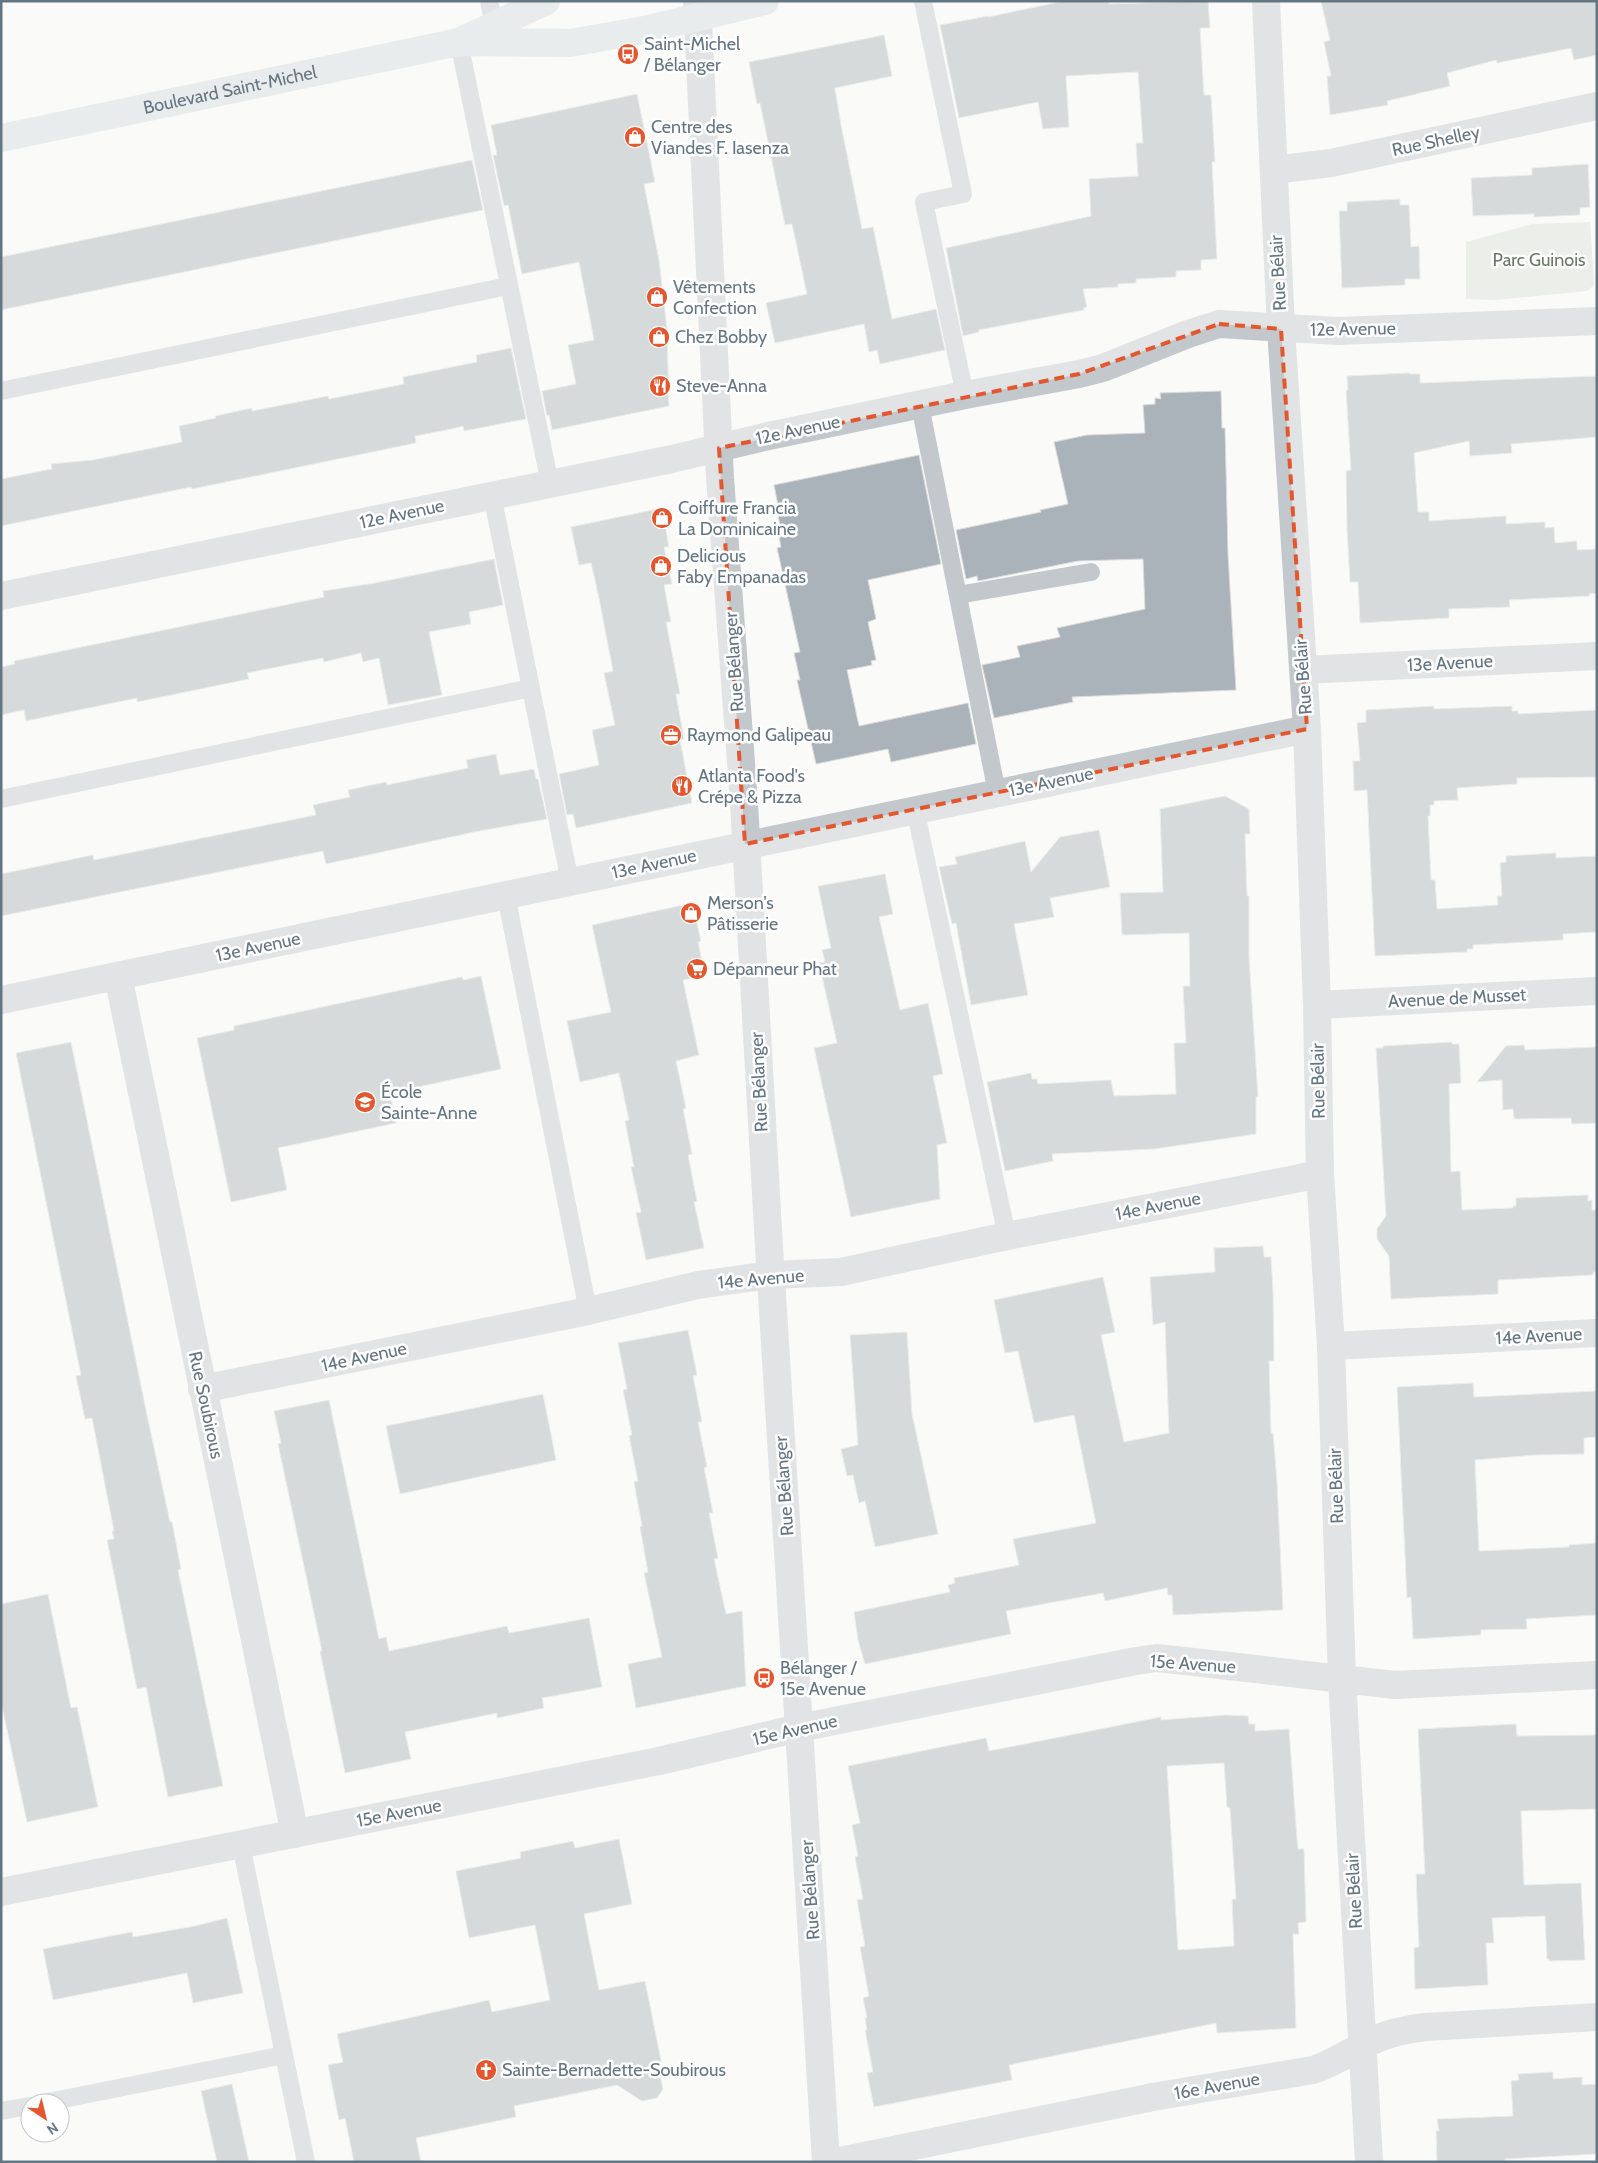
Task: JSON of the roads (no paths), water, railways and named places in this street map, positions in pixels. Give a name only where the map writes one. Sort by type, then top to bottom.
[{"type":"main road","name":"Boulevard Saint-Michel","points":[[459,42],[492,13],[546,1]]},
{"type":"main road","name":"Boulevard Saint-Michel","points":[[1,138],[459,42],[570,43],[644,30],[698,9],[765,1]]},
{"type":"street","name":"Rue Bélair","points":[[1266,1],[1281,329],[1307,728],[1317,1005],[1320,1174],[1331,1346],[1342,1678],[1364,2045],[1369,2162]]},
{"type":"street","name":"Rue Bélanger","points":[[698,9],[719,448],[746,844],[826,2162]]},
{"type":"street","name":"Rue Shelley","points":[[1274,170],[1331,163],[1597,106]]},
{"type":"street","name":"12e Avenue","points":[[1,596],[550,484],[965,395],[1103,368],[1188,334],[1219,324],[1338,331],[1597,321]]},
{"type":"street","name":"13e Avenue","points":[[1303,670],[1597,656]]},
{"type":"street","name":"13e Avenue","points":[[1,1000],[1307,728]]},
{"type":"street","name":"Rue Soubirous","points":[[118,976],[295,1834]]},
{"type":"street","name":"Avenue de Musset","points":[[1317,1005],[1597,990]]},
{"type":"street","name":"14e Avenue","points":[[202,1389],[588,1311],[698,1285],[771,1275],[841,1272],[1007,1236],[1320,1174]]},
{"type":"street","name":"14e Avenue","points":[[1331,1346],[1597,1333]]},
{"type":"street","name":"15e Avenue","points":[[1,1892],[659,1762],[799,1728],[1156,1658],[1395,1685],[1597,1675]]},
{"type":"street","name":"16e Avenue","points":[[835,2162],[1154,2097],[1313,2070],[1326,2066],[1364,2045],[1401,2031],[1426,2027],[1597,2018]]},
{"type":"lane","points":[[923,1],[963,194],[924,202],[965,395]]},
{"type":"lane","points":[[459,42],[550,484]]},
{"type":"lane","points":[[1,391],[508,286]]},
{"type":"lane","points":[[920,405],[997,793]]},
{"type":"lane","points":[[492,495],[570,882]]},
{"type":"lane","points":[[958,596],[1091,572]]},
{"type":"lane","points":[[1,799],[531,688]]},
{"type":"lane","points":[[915,810],[1007,1236]]},
{"type":"lane","points":[[506,895],[588,1311]]},
{"type":"lane","points":[[241,1845],[306,2162]]},
{"type":"lane","points":[[70,2098],[284,2055]]},
{"type":"lane","points":[[1,2111],[20,2108]]},
{"type":"place","name":"Saint-Michel / Bélanger","points":[[628,54]]},
{"type":"place","name":"Centre des Viandes F. Iasenza","points":[[635,137]]},
{"type":"place","name":"Vêtements Confection","points":[[657,297]]},
{"type":"place","name":"Chez Bobby","points":[[659,337]]},
{"type":"place","name":"Steve-Anna","points":[[660,386]]},
{"type":"place","name":"Coiffure Francia La Dominicaine","points":[[662,518]]},
{"type":"place","name":"Delicious Faby Empanadas","points":[[661,566]]},
{"type":"place","name":"Raymond Galipeau","points":[[671,735]]},
{"type":"place","name":"Atlanta Food's Crépe & Pizza","points":[[682,786]]},
{"type":"place","name":"Merson's Pâtisserie","points":[[691,913]]},
{"type":"place","name":"Dépanneur Phat","points":[[697,969]]},
{"type":"place","name":"École Sainte-Anne","points":[[365,1102]]},
{"type":"place","name":"Bélanger / 15e Avenue","points":[[764,1678]]},
{"type":"place","name":"Sainte-Bernadette-Soubirous","points":[[486,2070]]},
{"type":"park label","name":"Parc Guinois","points":[[1539,260]]}]
